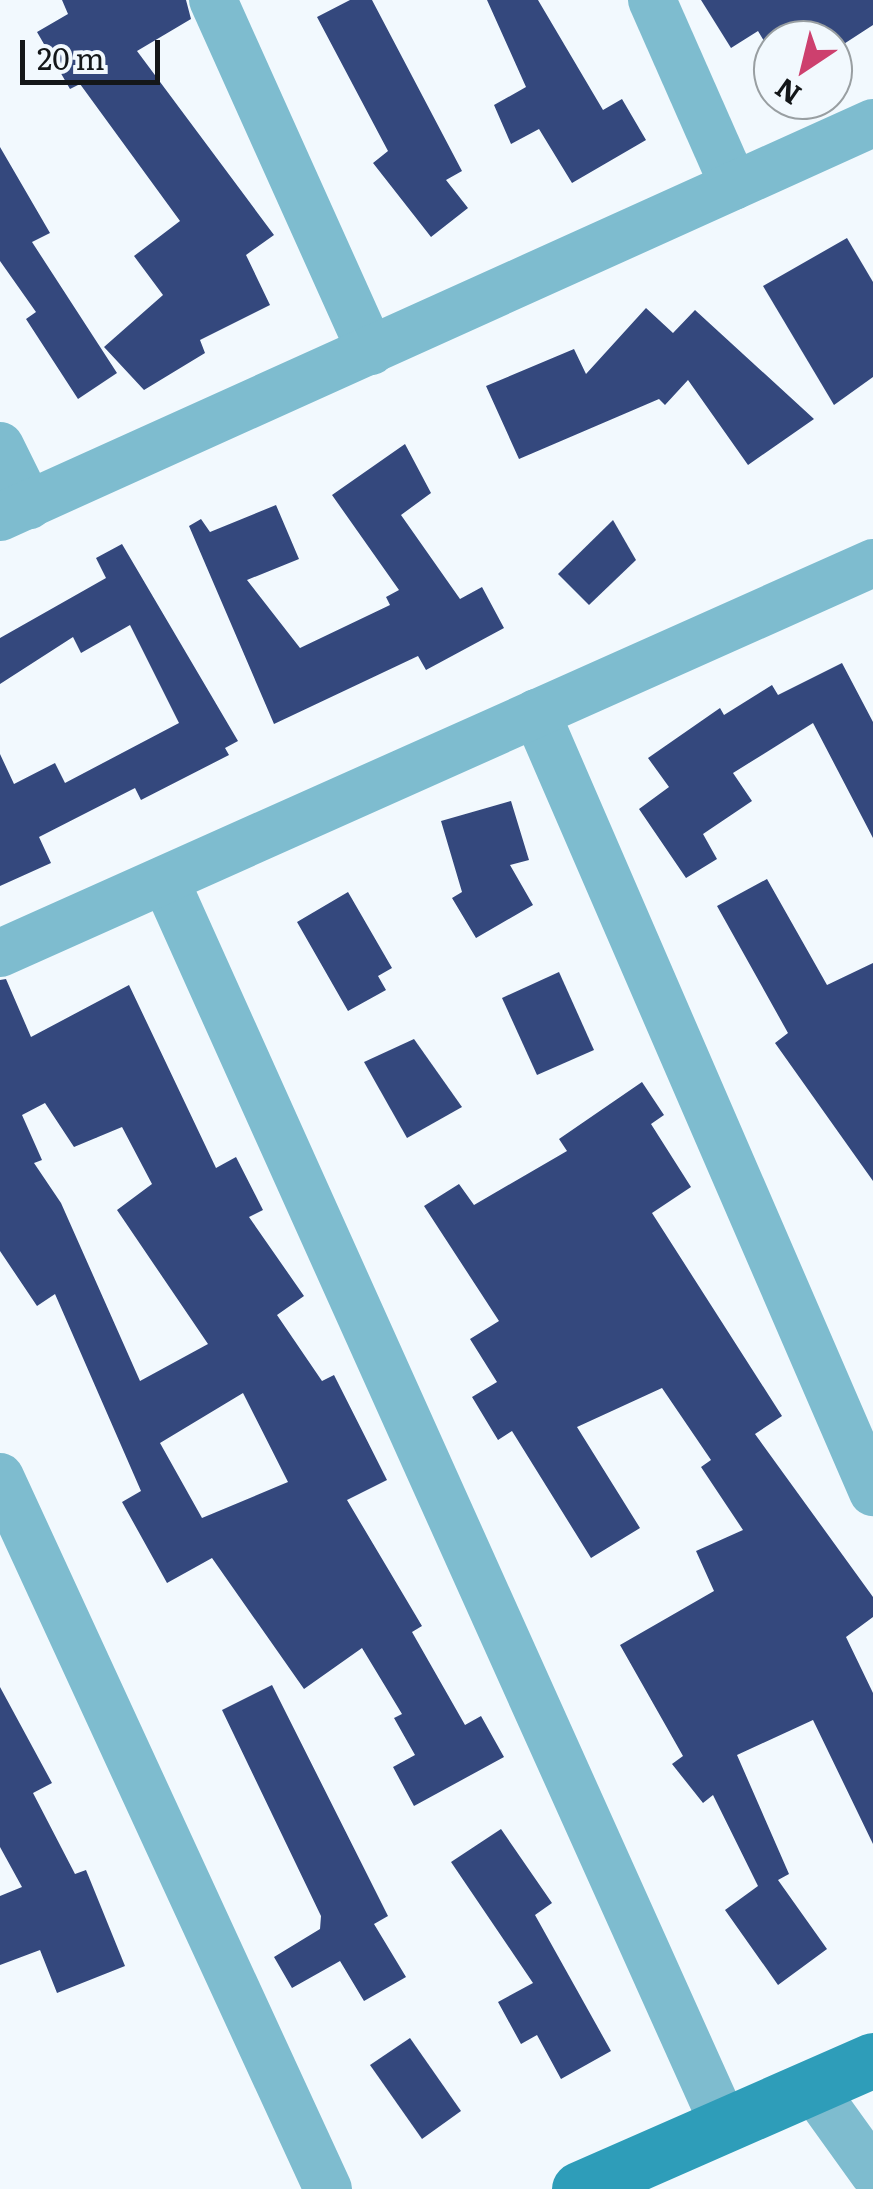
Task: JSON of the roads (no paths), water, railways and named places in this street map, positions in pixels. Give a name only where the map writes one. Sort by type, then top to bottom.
[{"type":"street","points":[[214,0],[370,351]]},
{"type":"street","points":[[652,0],[734,186]]},
{"type":"street","points":[[0,446],[14,511],[873,123]]},
{"type":"street","points":[[0,952],[873,563]]},
{"type":"street","points":[[536,714],[873,1492]]},
{"type":"street","points":[[165,880],[723,2122]]},
{"type":"street","points":[[0,1477],[328,2189]]},
{"type":"street","points":[[579,2189],[723,2122],[873,2060]]},
{"type":"street","points":[[812,2087],[873,2172]]}]
